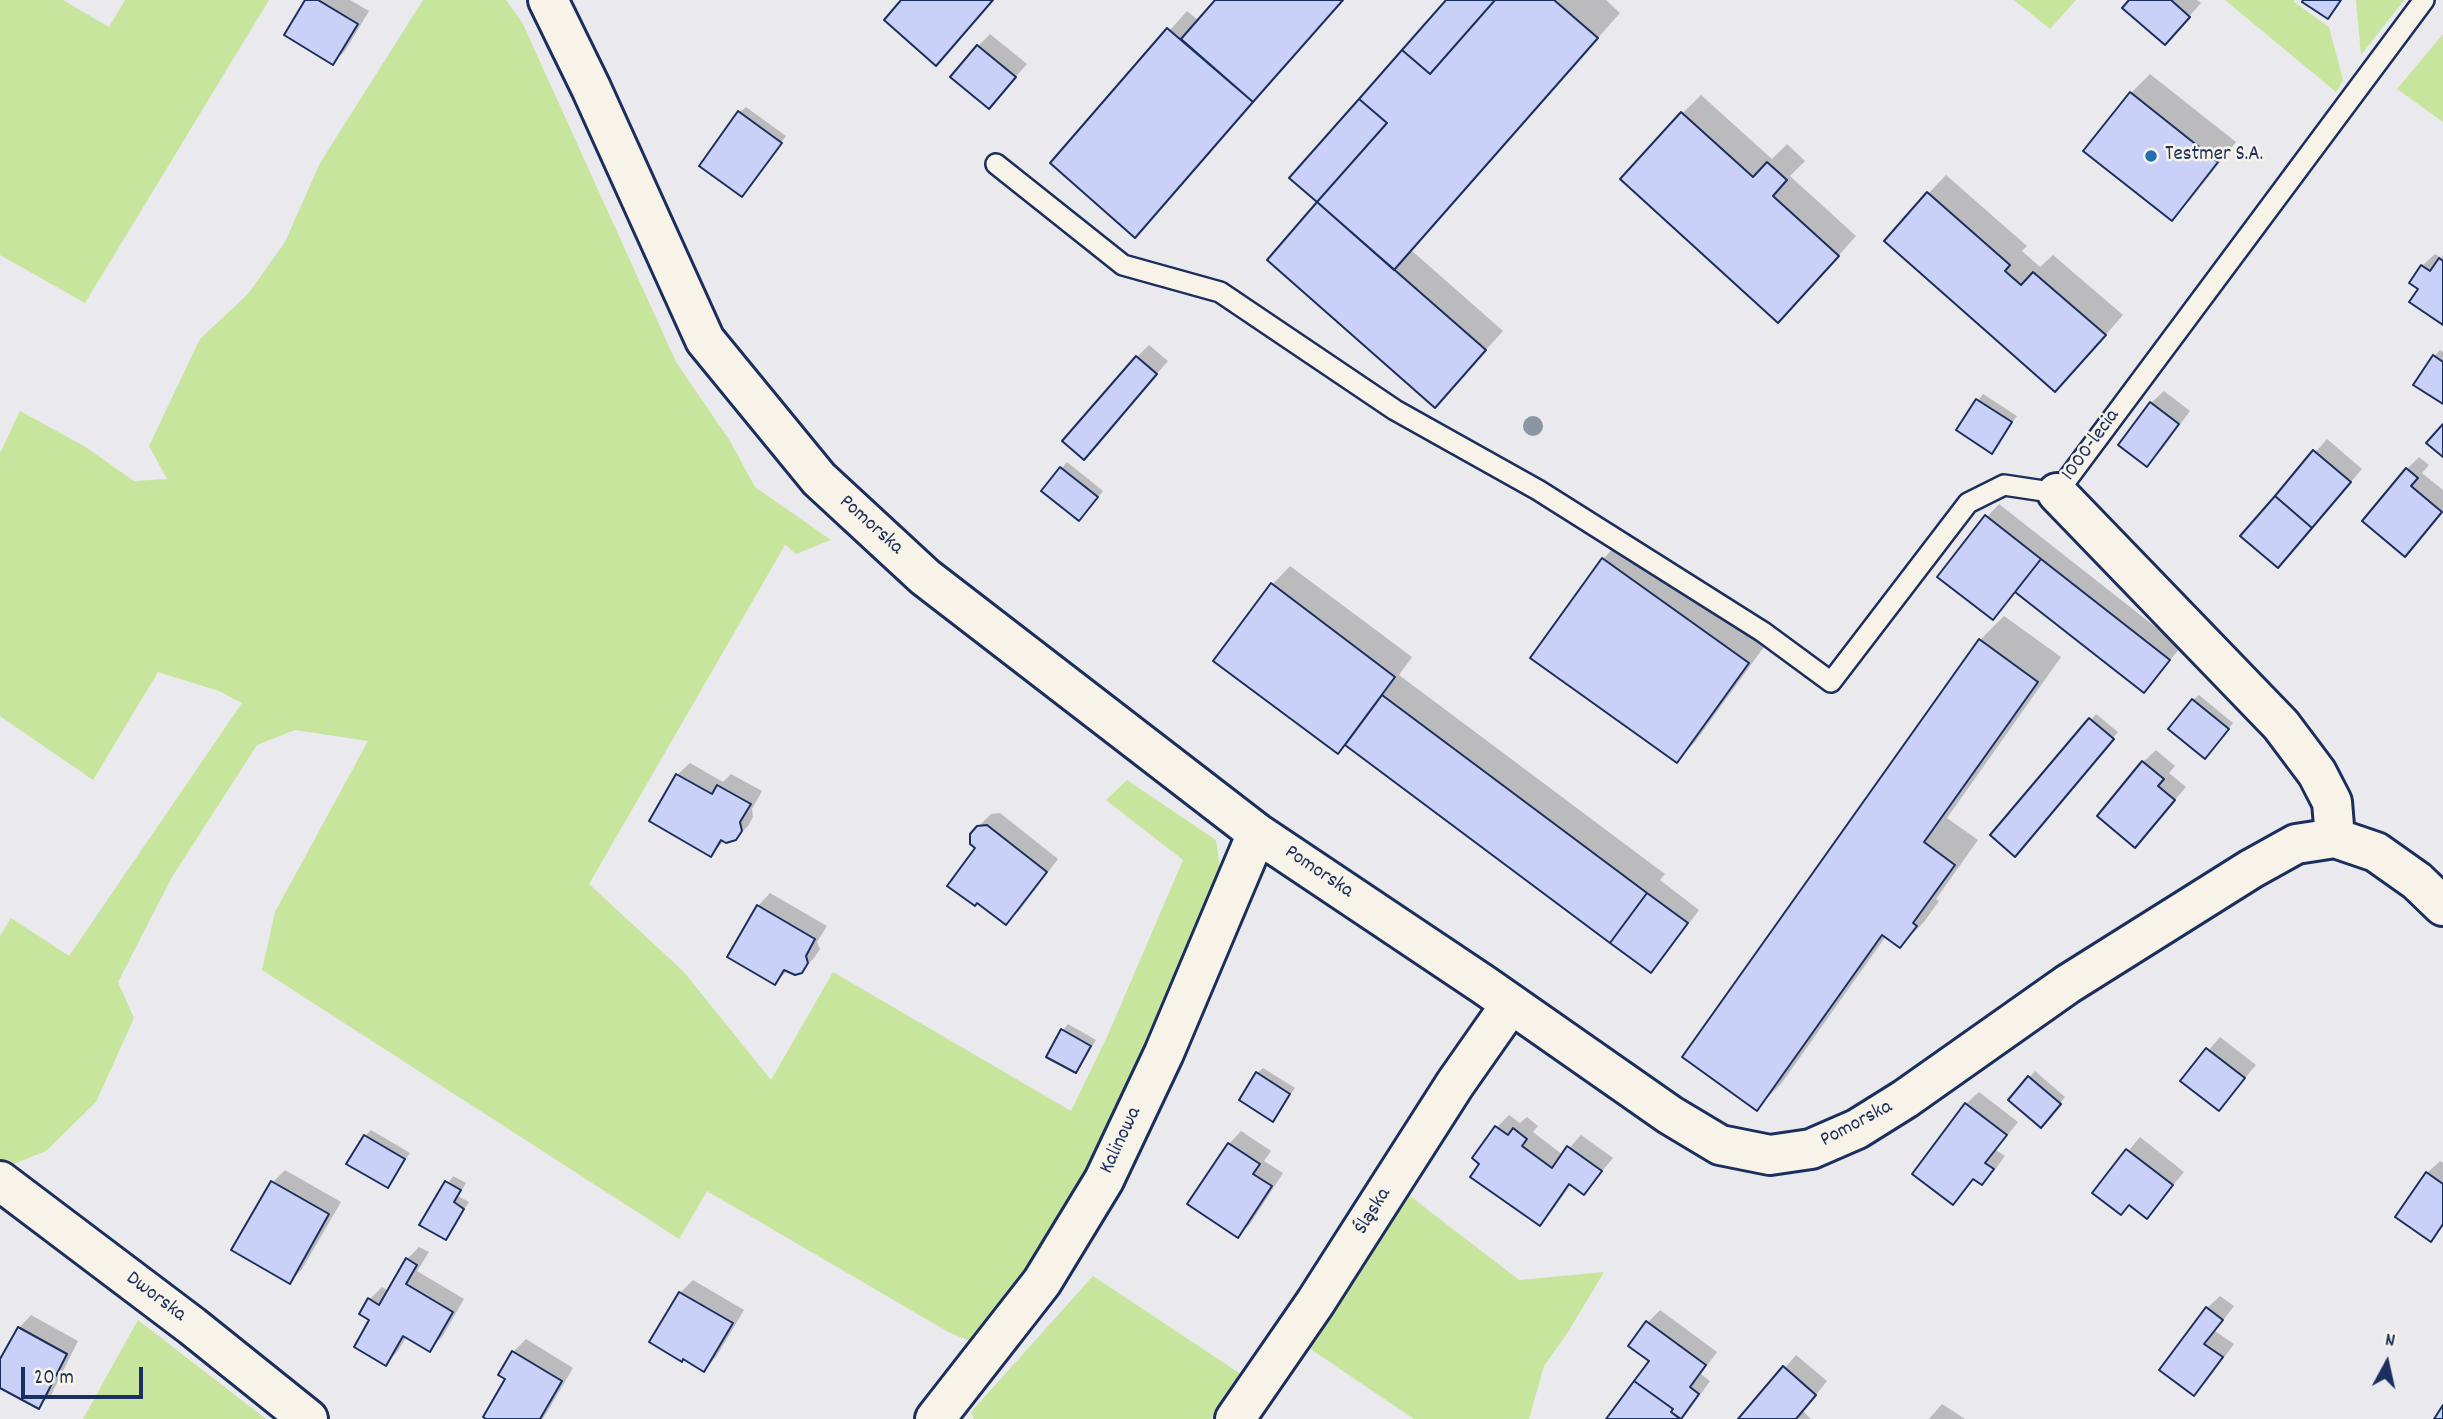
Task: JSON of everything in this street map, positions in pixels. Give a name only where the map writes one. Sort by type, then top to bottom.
[{"type":"street","name":"Pomorska","points":[[548,0],[591,88],[705,340],[819,480],[925,577],[1257,833],[1670,1115],[1720,1144],[1770,1155],[1811,1149],[1857,1129],[1896,1105],[2068,984],[2251,869],[2296,845],[2335,838]]},
{"type":"street","name":"1000-lecia","points":[[2057,493],[2281,725],[2317,773],[2332,802],[2335,838]]},
{"type":"street","name":"Kalinowa","points":[[935,1419],[1042,1282],[1104,1180],[1164,1053],[1257,833]]},
{"type":"street","points":[[2335,838],[2376,852],[2417,881],[2443,906]]},
{"type":"street","name":"Śląska","points":[[1235,1419],[1315,1303],[1455,1084],[1511,1004]]},
{"type":"street","name":"Dworska","points":[[0,1181],[192,1326],[308,1419]]},
{"type":"lane","name":"1000-lecia","points":[[2057,493],[2424,0]]},
{"type":"lane","points":[[996,164],[1123,265],[1220,292],[1395,410],[1538,490],[1763,632],[1831,682],[1968,503],[2004,485],[2057,493]]},
{"type":"green space","points":[[0,0],[63,0],[109,27],[125,0],[269,0],[85,303],[0,255]]},
{"type":"green space","points":[[423,0],[506,0],[522,22],[676,362],[730,441],[755,487],[831,540],[796,554],[785,545],[589,884],[683,971],[771,1080],[833,972],[1071,1111],[1107,1037],[1183,860],[1106,800],[1127,780],[1216,840],[1221,876],[1111,1136],[1018,1292],[973,1342],[950,1333],[707,1191],[679,1239],[262,970],[275,912],[368,741],[295,730],[257,745],[172,877],[118,982],[134,1018],[96,1102],[46,1151],[6,1167],[0,1162],[0,936],[11,918],[69,956],[242,703],[219,691],[158,672],[93,780],[0,716],[0,453],[20,411],[84,446],[134,481],[167,479],[149,446],[200,339],[248,294],[285,242],[320,163]]},
{"type":"green space","points":[[2014,0],[2076,0],[2050,29]]},
{"type":"green space","points":[[2225,0],[2295,0],[2294,2],[2329,27],[2343,80],[2336,92]]},
{"type":"green space","points":[[2356,0],[2404,0],[2361,55]]},
{"type":"green space","points":[[2443,34],[2443,122],[2397,89]]},
{"type":"green space","points":[[1406,1193],[1519,1280],[1604,1272],[1544,1366],[1529,1419],[1414,1419],[1306,1346]]},
{"type":"green space","points":[[1093,1276],[1242,1375],[1211,1419],[974,1419],[971,1412]]},
{"type":"green space","points":[[138,1320],[266,1419],[83,1419]]},
{"type":"building","points":[[305,0],[318,0],[358,24],[333,65],[284,35]]},
{"type":"building","points":[[901,0],[993,0],[936,66],[884,20]]},
{"type":"building","points":[[1215,0],[1343,0],[1253,102],[1181,39]]},
{"type":"building","points":[[1446,0],[1495,0],[1430,74],[1402,50]]},
{"type":"building","points":[[1495,0],[1554,0],[1598,38],[1394,270],[1317,202],[1387,123],[1359,99],[1402,50],[1430,74]]},
{"type":"building","points":[[2129,0],[2171,0],[2190,17],[2165,45],[2122,8]]},
{"type":"building","points":[[2341,0],[2328,19],[2302,2]]},
{"type":"building","points":[[1167,28],[1253,102],[1135,238],[1050,163]]},
{"type":"building","points":[[977,45],[1016,77],[989,109],[950,77]]},
{"type":"building","name":"Testmer S.A.","points":[[2130,92],[2218,162],[2172,221],[2083,151]]},
{"type":"building","points":[[1359,99],[1387,123],[1317,202],[1289,178]]},
{"type":"building","points":[[738,111],[782,143],[742,197],[699,166]]},
{"type":"building","points":[[1681,112],[1753,177],[1767,162],[1787,180],[1773,196],[1839,256],[1778,323],[1620,179]]},
{"type":"building","points":[[1927,192],[2010,265],[2005,271],[2021,285],[2033,272],[2106,335],[2055,392],[1884,241]]},
{"type":"building","points":[[1317,202],[1486,350],[1435,408],[1267,260]]},
{"type":"building","points":[[2439,258],[2443,261],[2443,325],[2409,302],[2418,289],[2409,283],[2421,265],[2430,271]]},
{"type":"building","points":[[2433,355],[2443,362],[2443,404],[2413,385]]},
{"type":"building","points":[[1136,356],[1157,374],[1084,460],[1062,441]]},
{"type":"building","points":[[1976,399],[2012,422],[1992,454],[1956,430]]},
{"type":"building","points":[[2150,402],[2179,424],[2147,467],[2118,445]]},
{"type":"building","points":[[2443,424],[2443,457],[2426,443]]},
{"type":"building","points":[[2313,450],[2351,482],[2312,528],[2275,496]]},
{"type":"building","points":[[1060,467],[1098,497],[1079,521],[1041,491]]},
{"type":"building","points":[[2406,468],[2418,478],[2411,486],[2442,512],[2405,557],[2362,521]]},
{"type":"building","points":[[2275,496],[2312,528],[2278,568],[2240,536]]},
{"type":"building","points":[[1985,515],[2041,559],[1993,620],[1937,577]]},
{"type":"building","points":[[1602,558],[1749,663],[1677,763],[1530,658]]},
{"type":"building","points":[[2041,559],[2170,660],[2144,693],[2015,592]]},
{"type":"building","points":[[1271,583],[1395,677],[1338,754],[1213,661]]},
{"type":"building","points":[[1979,639],[2038,682],[1924,842],[1955,865],[1913,923],[1917,926],[1900,948],[1882,935],[1757,1111],[1682,1057]]},
{"type":"building","points":[[1382,695],[1647,893],[1610,943],[1345,745]]},
{"type":"building","points":[[2192,699],[2229,729],[2205,759],[2168,729]]},
{"type":"building","points":[[2089,718],[2114,739],[2015,857],[1990,835]]},
{"type":"building","points":[[2142,761],[2164,779],[2158,786],[2175,800],[2135,848],[2097,816]]},
{"type":"building","points":[[676,774],[712,794],[717,785],[751,804],[740,822],[742,831],[736,840],[726,843],[721,840],[711,857],[649,821]]},
{"type":"building","points":[[987,825],[1047,872],[1006,925],[977,903],[975,906],[947,886],[975,848],[970,844],[970,834],[977,826]]},
{"type":"building","points":[[1647,893],[1688,923],[1651,973],[1610,943]]},
{"type":"building","points":[[757,905],[815,939],[806,956],[808,963],[802,973],[795,975],[784,970],[775,985],[727,957]]},
{"type":"building","points":[[1061,1029],[1091,1046],[1076,1073],[1046,1057]]},
{"type":"building","points":[[2206,1048],[2245,1078],[2219,1111],[2180,1081]]},
{"type":"building","points":[[1256,1072],[1290,1094],[1273,1122],[1239,1100]]},
{"type":"building","points":[[2028,1076],[2061,1104],[2041,1128],[2008,1100]]},
{"type":"building","points":[[1965,1103],[2007,1135],[1985,1163],[1994,1169],[1982,1185],[1973,1179],[1953,1205],[1912,1174]]},
{"type":"building","points":[[1495,1126],[1508,1135],[1513,1128],[1527,1139],[1522,1146],[1552,1168],[1567,1146],[1602,1171],[1584,1195],[1569,1184],[1540,1226],[1470,1177],[1479,1164],[1472,1158]]},
{"type":"building","points":[[364,1135],[405,1159],[388,1188],[346,1164]]},
{"type":"building","points":[[1228,1143],[1260,1164],[1253,1174],[1272,1186],[1238,1238],[1187,1204]]},
{"type":"building","points":[[2126,1149],[2173,1185],[2147,1219],[2129,1205],[2121,1215],[2092,1193]]},
{"type":"building","points":[[2426,1172],[2443,1184],[2443,1224],[2431,1242],[2395,1217]]},
{"type":"building","points":[[271,1181],[329,1214],[290,1284],[231,1250]]},
{"type":"building","points":[[445,1181],[461,1190],[454,1202],[464,1209],[446,1240],[419,1225]]},
{"type":"building","points":[[406,1258],[417,1265],[406,1284],[453,1312],[430,1352],[403,1336],[386,1366],[354,1347],[369,1320],[359,1314],[368,1298],[379,1305]]},
{"type":"building","points":[[679,1292],[733,1323],[704,1372],[649,1342]]},
{"type":"building","points":[[2206,1307],[2223,1320],[2204,1344],[2223,1357],[2194,1396],[2159,1370]]},
{"type":"building","points":[[1646,1321],[1706,1365],[1690,1387],[1699,1394],[1681,1419],[1671,1412],[1673,1409],[1634,1381],[1649,1361],[1628,1346]]},
{"type":"building","points":[[18,1327],[67,1354],[39,1409],[0,1388],[0,1359]]},
{"type":"building","points":[[512,1351],[562,1381],[540,1419],[483,1417],[505,1379],[498,1375]]},
{"type":"building","points":[[1783,1366],[1816,1395],[1796,1419],[1738,1419]]},
{"type":"building","points":[[1634,1381],[1673,1409],[1671,1412],[1680,1419],[1606,1419]]},
{"type":"building","points":[[2443,1405],[2443,1419],[2434,1419]]},
{"type":"place","name":"Testmer S.A.","points":[[2151,156]]}]
